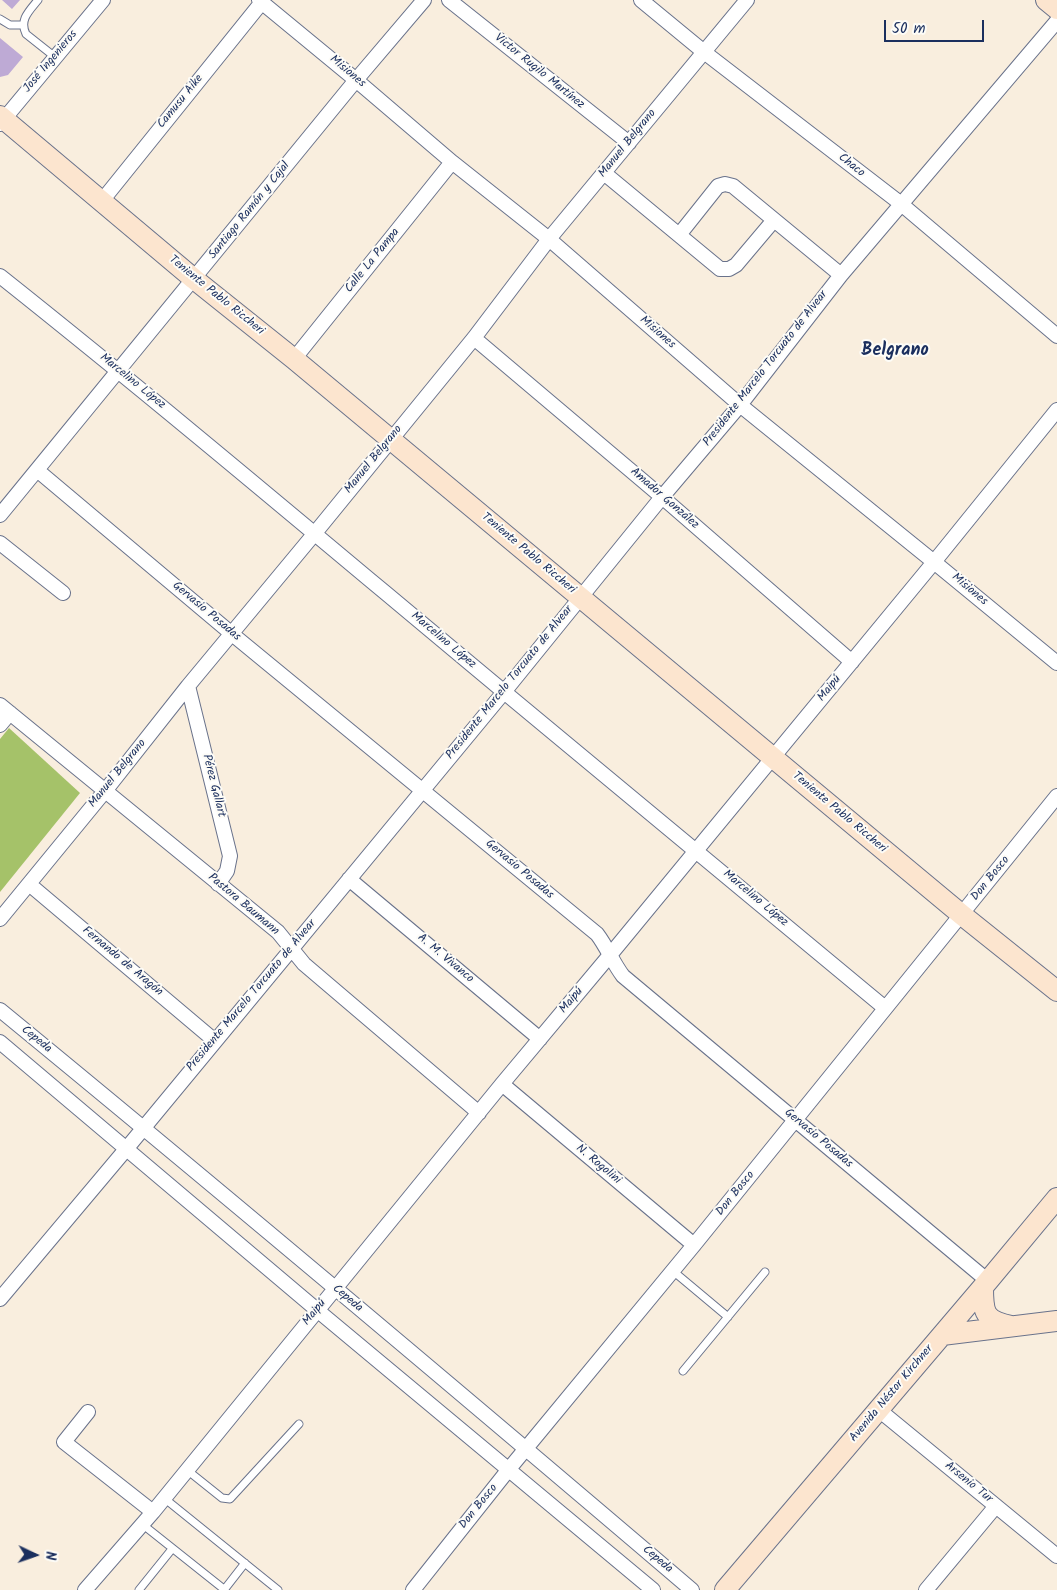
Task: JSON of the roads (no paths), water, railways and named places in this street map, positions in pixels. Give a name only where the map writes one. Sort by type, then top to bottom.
[{"type":"street","name":"José Ingenieros","points":[[1,120],[103,0]]},
{"type":"street","name":"Santiago Ramón y Cajal","points":[[0,515],[356,80],[424,0]]},
{"type":"street","name":"Victor Rugilo Martínez","points":[[449,0],[628,143]]},
{"type":"street","name":"Chaco","points":[[642,0],[704,52],[900,204],[1057,336]]},
{"type":"street","name":"Manuel Belgrano","points":[[0,919],[105,792],[188,686],[474,338],[549,239],[747,0]]},
{"type":"street","points":[[1046,0],[1057,9]]},
{"type":"street","name":"Misiones","points":[[260,1],[452,162],[549,239],[740,405],[1057,663]]},
{"type":"street","name":"Camusu Aike","points":[[101,202],[260,1]]},
{"type":"street","name":"Presidente Marcelo Torcuato de Alvear","points":[[0,1299],[127,1148],[504,692],[662,497],[740,405],[840,275],[1057,21]]},
{"type":"street","name":"Teniente Pablo Riccheri","points":[[1,120],[294,359],[962,915],[1057,991]]},
{"type":"street","name":"Calle La Pampa","points":[[294,359],[452,162]]},
{"type":"street","points":[[604,173],[720,269],[729,270],[736,265],[774,220]]},
{"type":"street","points":[[679,235],[718,186],[725,184],[733,186],[840,275]]},
{"type":"street","name":"Marcelino López","points":[[0,276],[118,370],[315,533],[884,1008]]},
{"type":"street","name":"Amador González","points":[[474,338],[662,497],[852,662]]},
{"type":"street","name":"Maipú","points":[[85,1590],[164,1498],[1057,410]]},
{"type":"street","name":"Gervasio Posadas","points":[[37,470],[232,634],[597,934],[623,976],[986,1284]]},
{"type":"street","points":[[0,543],[63,593]]},
{"type":"street","name":"Pérez Gallart","points":[[188,686],[230,856],[226,871],[218,884]]},
{"type":"street","points":[[0,725],[5,709]]},
{"type":"street","name":"Pastora Baumann","points":[[5,709],[278,932],[304,964],[479,1113]]},
{"type":"street","name":"Don Bosco","points":[[420,1588],[509,1469],[673,1271],[1057,796]]},
{"type":"street","name":"A. M. Vivanco","points":[[349,879],[540,1039]]},
{"type":"street","name":"Fernando de Aragón","points":[[29,884],[215,1041]]},
{"type":"street","name":"Cepeda","points":[[0,1010],[143,1127],[692,1590]]},
{"type":"street","name":"Cepeda","points":[[0,1042],[317,1310],[653,1590]]},
{"type":"street","name":"N. Rogolini","points":[[502,1084],[694,1245]]},
{"type":"street","name":"Avenida Néstor Kirchner","points":[[725,1590],[1057,1198]]},
{"type":"street","points":[[986,1284],[983,1302],[987,1316],[997,1323],[1013,1327]]},
{"type":"street","points":[[942,1335],[1057,1321]]},
{"type":"street","name":"Arsenio Tur","points":[[879,1410],[1057,1556]]},
{"type":"street","points":[[88,1412],[64,1442],[152,1512]]},
{"type":"street","points":[[926,1590],[996,1506]]},
{"type":"lane","points":[[38,0],[25,16],[23,26],[26,34],[55,57]]},
{"type":"lane","points":[[0,19],[10,25],[23,26]]},
{"type":"lane","points":[[673,1271],[728,1317]]},
{"type":"lane","points":[[683,1371],[766,1272]]},
{"type":"lane","points":[[187,1470],[222,1498],[230,1499],[298,1424]]},
{"type":"lane","points":[[164,1498],[278,1590]]},
{"type":"lane","points":[[142,1524],[225,1590],[245,1563]]},
{"type":"lane","points":[[139,1590],[172,1549]]},
{"type":"district","name":"Belgrano","points":[[895,352]]}]
